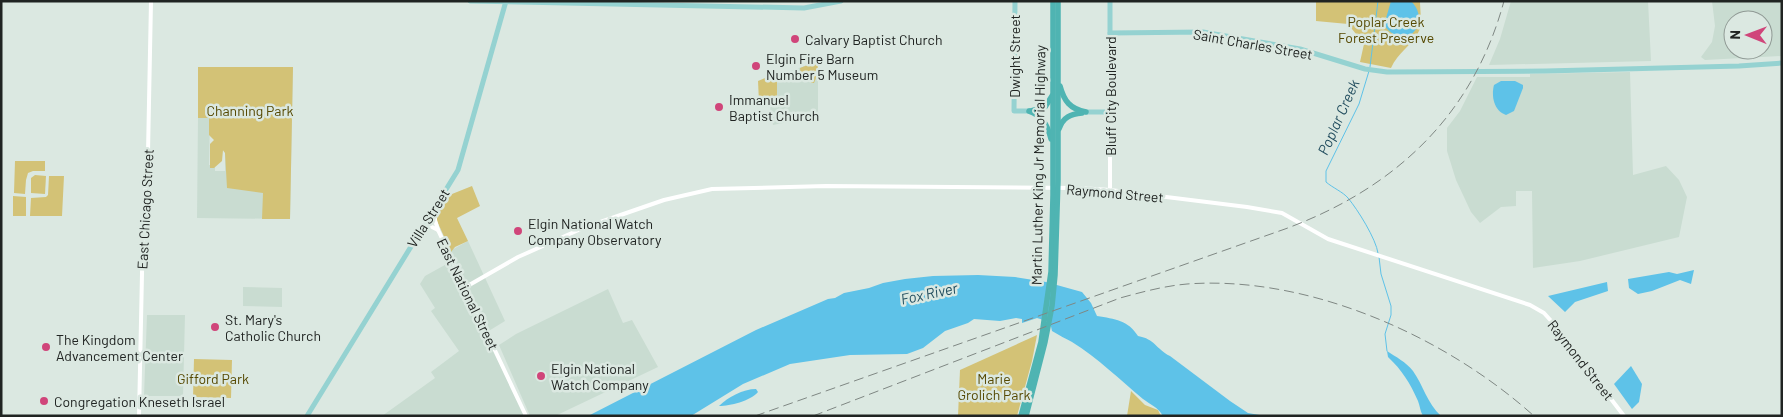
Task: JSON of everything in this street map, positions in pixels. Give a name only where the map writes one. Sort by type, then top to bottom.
[{"type":"highway","name":"Martin Luther King Jr Memorial Highway","points":[[1053,1],[1055,22],[1053,151],[1056,179]]},
{"type":"highway","name":"Martin Luther King Jr Memorial Highway","points":[[1055,22],[1058,1]]},
{"type":"highway","name":"Martin Luther King Jr Memorial Highway","points":[[1026,416],[1043,342],[1054,248],[1058,133],[1058,72],[1055,45]]},
{"type":"highway","points":[[1058,72],[1065,100],[1076,110],[1086,112]]},
{"type":"highway","points":[[1029,111],[1045,107],[1053,90]]},
{"type":"highway","points":[[1029,111],[1035,113],[1046,124],[1053,151]]},
{"type":"highway","points":[[1058,133],[1064,119],[1074,114],[1086,112]]},
{"type":"highway","name":"Martin Luther King Jr Memorial Highway","points":[[1021,416],[1043,342]]},
{"type":"main road","points":[[470,1],[804,8],[841,1]]},
{"type":"main road","name":"Dwight Street","points":[[1014,1],[1014,111],[1029,111]]},
{"type":"main road","name":"Bluff City Boulevard","points":[[1110,1],[1110,112]]},
{"type":"main road","name":"Villa Street","points":[[307,416],[459,166],[506,2]]},
{"type":"main road","name":"Saint Charles Street","points":[[1110,33],[1203,32],[1300,49],[1376,71],[1543,71],[1782,63]]},
{"type":"main road","points":[[1086,112],[1110,112]]},
{"type":"street","name":"East Chicago Street","points":[[139,416],[151,1]]},
{"type":"street","name":"Bluff City Boulevard","points":[[1110,112],[1110,190]]},
{"type":"street","name":"Raymond Street","points":[[464,288],[518,257],[585,227],[664,200],[712,189],[845,186],[1079,188],[1110,190],[1282,213],[1328,239],[1524,303],[1537,309],[1553,323],[1624,416]]},
{"type":"street","name":"East National Street","points":[[435,206],[435,220],[438,230],[526,416]]},
{"type":"street","name":"East National Street","points":[[424,223],[438,230]]},
{"type":"shaded area","points":[[1511,1],[1648,1],[1651,61],[1489,65],[1500,39]]},
{"type":"shaded area","points":[[1712,1],[1782,1],[1782,56],[1773,56],[1773,10],[1723,10],[1723,59],[1705,60],[1701,57],[1712,42],[1715,26]]},
{"type":"shaded area","points":[[818,61],[818,116],[773,125],[769,101],[777,99],[777,76]]},
{"type":"shaded area","name":"Channing Park","points":[[267,67],[293,67],[290,219],[197,218],[198,118],[210,118],[209,165],[215,165],[215,171],[225,171],[225,153]]},
{"type":"shaded area","points":[[1630,72],[1633,175],[1666,166],[1679,180],[1687,197],[1679,237],[1580,261],[1533,268],[1532,191],[1516,191],[1516,206],[1501,207],[1480,223],[1471,212],[1456,180],[1447,151],[1447,128],[1460,111],[1477,77],[1530,77],[1530,74]]},
{"type":"shaded area","points":[[468,241],[505,321],[487,332],[526,416],[382,416],[435,378],[431,372],[459,351],[431,311],[435,308],[420,284],[425,276],[452,261],[448,252]]},
{"type":"shaded area","points":[[243,287],[282,288],[282,307],[243,306]]},
{"type":"shaded area","points":[[608,289],[623,323],[632,320],[658,367],[555,416],[530,416],[499,345],[516,334]]},
{"type":"shaded area","points":[[147,315],[185,315],[183,396],[144,396]]},
{"type":"green space","name":"Poplar Creek Forest Preserve","points":[[1316,1],[1420,1],[1420,29],[1391,68],[1360,62],[1364,44],[1348,24],[1316,21]]},
{"type":"green space","points":[[818,61],[818,78],[816,78],[814,83],[811,83],[810,78],[801,77],[800,68]]},
{"type":"green space","name":"Channing Park","points":[[198,67],[293,67],[290,219],[262,219],[263,193],[227,188],[225,153],[223,150],[222,161],[214,168],[210,168],[210,144],[214,140],[209,135],[209,118],[198,118]]},
{"type":"green space","points":[[775,74],[777,76],[777,100],[759,102],[758,81]]},
{"type":"green space","points":[[15,161],[45,161],[45,171],[28,173],[25,194],[14,193]]},
{"type":"green space","points":[[35,175],[46,176],[45,194],[31,193],[31,178]]},
{"type":"green space","points":[[49,176],[64,176],[62,216],[30,216],[31,198],[46,197],[48,195]]},
{"type":"green space","points":[[472,186],[480,206],[457,218],[468,241],[455,247],[451,252],[437,221],[437,212],[447,196]]},
{"type":"green space","points":[[13,196],[26,197],[26,216],[13,216]]},
{"type":"green space","name":"Marie Grolich Park","points":[[1037,335],[1017,416],[958,416],[960,370]]},
{"type":"green space","name":"Gifford Park","points":[[194,359],[232,360],[231,398],[193,397]]},
{"type":"green space","points":[[1131,391],[1145,405],[1158,410],[1161,416],[1127,416]]},
{"type":"water","points":[[1391,1],[1411,1],[1417,10],[1418,26],[1408,36],[1400,37],[1392,33],[1384,25]]},
{"type":"water","points":[[1501,81],[1515,81],[1523,85],[1514,111],[1506,115],[1496,107],[1493,98],[1494,85]]},
{"type":"water","points":[[1694,270],[1691,284],[1680,280],[1652,291],[1638,294],[1629,288],[1628,279],[1669,272],[1677,274]]},
{"type":"water","name":"Fox River","points":[[978,275],[1015,277],[1046,282],[1082,292],[1091,303],[1097,316],[1125,323],[1138,336],[1148,339],[1248,413],[1265,416],[1163,416],[1157,408],[1143,399],[1091,355],[1052,331],[1050,322],[1037,318],[1022,323],[1022,319],[1016,318],[1000,321],[974,319],[945,331],[923,348],[907,354],[850,355],[790,364],[743,384],[691,416],[588,416],[756,330],[844,293],[905,279]]},
{"type":"water","points":[[1607,282],[1608,291],[1575,302],[1565,312],[1548,296]]},
{"type":"water","points":[[1387,351],[1404,362],[1413,371],[1432,405],[1441,416],[1423,416],[1412,388],[1402,372],[1388,357]]},
{"type":"water","points":[[1631,366],[1642,384],[1639,402],[1632,409],[1614,384]]},
{"type":"water","points":[[756,389],[758,392],[745,400],[719,406],[736,394]]},
{"type":"waterway","name":"Poplar Creek","points":[[1370,67],[1378,1]]},
{"type":"waterway","name":"Poplar Creek","points":[[1369,71],[1359,104],[1326,171],[1326,182],[1352,203],[1370,233],[1378,253]]},
{"type":"waterway","name":"Poplar Creek","points":[[1379,257],[1381,274],[1391,306],[1391,315],[1385,334],[1387,351]]},
{"type":"railway","points":[[755,416],[1285,229],[1361,193],[1394,170],[1424,143],[1450,113],[1472,80],[1490,42],[1504,1]]},
{"type":"railway","points":[[813,416],[1120,298],[1187,284],[1233,284],[1280,290],[1326,301],[1372,317],[1417,337],[1459,360],[1499,387],[1534,416]]},
{"type":"place","name":"Calvary Baptist Church","points":[[795,39]]},
{"type":"place","name":"Elgin Fire Barn Number 5 Museum","points":[[756,66]]},
{"type":"place","name":"Immanuel Baptist Church","points":[[719,107]]},
{"type":"place","name":"Elgin National Watch Company Observatory","points":[[518,231]]},
{"type":"place","name":"St. Mary's Catholic Church","points":[[215,327]]},
{"type":"place","name":"The Kingdom Advancement Center","points":[[46,347]]},
{"type":"place","name":"Elgin National Watch Company","points":[[541,376]]},
{"type":"place","name":"Congregation Kneseth Israel","points":[[44,401]]}]
